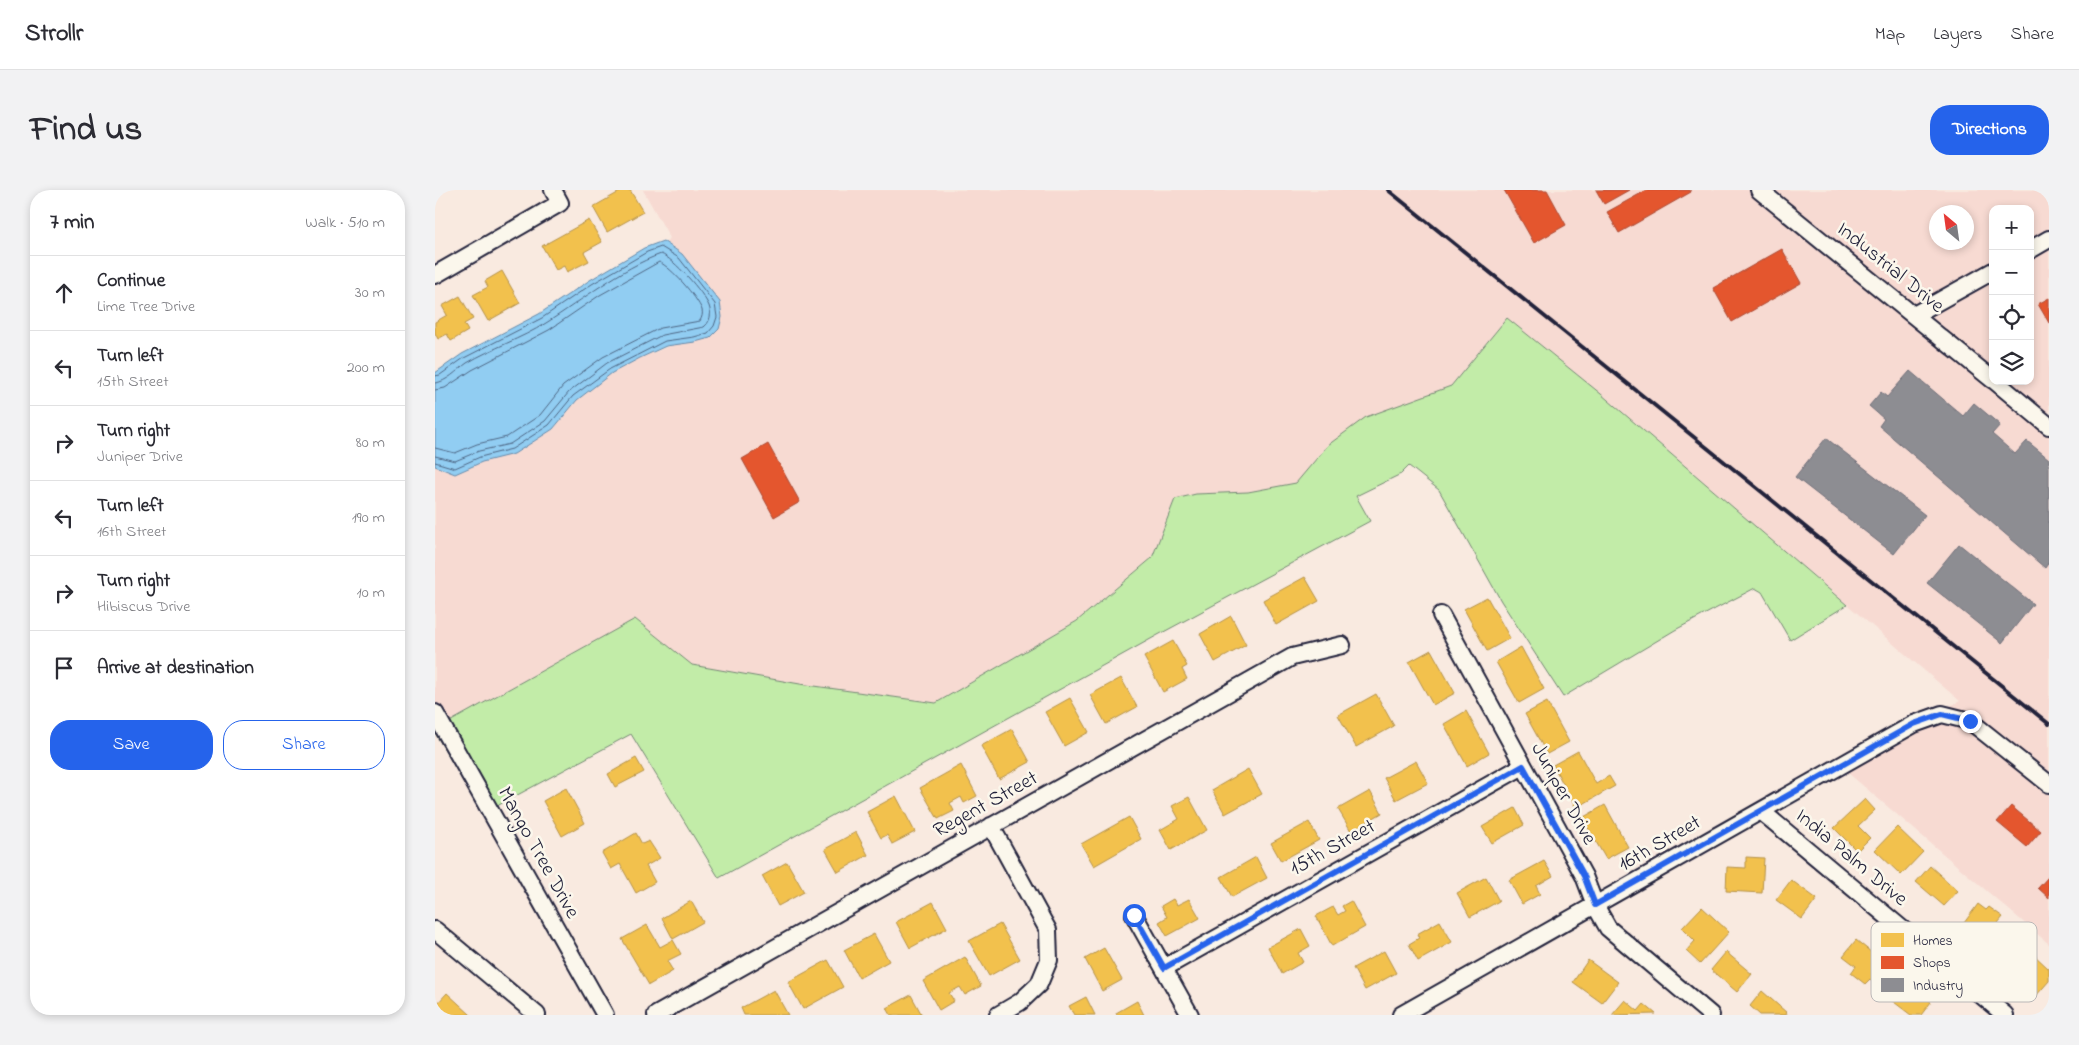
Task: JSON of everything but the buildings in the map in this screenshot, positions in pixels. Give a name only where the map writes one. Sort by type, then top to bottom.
[{"type":"street","name":"Industrial Drive","points":[[1759,190],[1989,376]]},
{"type":"street","points":[[435,275],[557,196]]},
{"type":"street","points":[[2034,248],[2049,239]]},
{"type":"street","points":[[1914,315],[1989,273]]},
{"type":"street","name":"Industrial Drive","points":[[2000,385],[2049,426]]},
{"type":"street","name":"Juniper Drive","points":[[1441,615],[1584,876],[1595,905],[1608,928],[1711,1015]]},
{"type":"street","name":"Regent Street","points":[[656,1015],[1292,657],[1342,645]]},
{"type":"street","name":"Mango Tree Drive","points":[[435,713],[605,1015]]},
{"type":"street","name":"16th Street","points":[[1401,1015],[1419,1011],[1595,905],[1914,724],[1942,714],[1970,721],[2049,784]]},
{"type":"street","name":"15th Street","points":[[1164,968],[1523,766]]},
{"type":"street","name":"India Palm Drive","points":[[1761,811],[1894,922]]},
{"type":"street","points":[[991,826],[1048,930],[1049,960],[1039,984],[1020,1002],[998,1015]]},
{"type":"street","points":[[1134,915],[1190,1015]]},
{"type":"street","points":[[435,930],[537,1015]]},
{"type":"street","name":"India Palm Drive","points":[[1989,1002],[2005,1015]]},
{"type":"shaded area","points":[[643,190],[2049,190],[2049,944],[2037,934],[2037,922],[2023,922],[1834,761],[1960,701],[1601,394],[1507,318],[1451,386],[1411,403],[1328,445],[1296,483],[1248,492],[1196,494],[1175,499],[1152,558],[1077,621],[936,703],[800,684],[692,665],[635,619],[435,730],[435,466],[455,474],[482,462],[514,454],[553,429],[577,400],[612,373],[640,358],[672,345],[682,254],[665,242],[670,238]]},
{"type":"green space","points":[[1507,318],[1601,394],[1847,605],[1790,640],[1762,592],[1755,588],[1675,630],[1563,697],[1501,601],[1439,490],[1409,466],[1401,474],[1356,496],[1370,521],[1158,635],[719,878],[631,734],[482,814],[435,733],[435,730],[635,619],[692,665],[800,684],[936,703],[1077,621],[1152,558],[1175,499],[1196,494],[1248,492],[1296,483],[1328,445],[1366,417],[1451,386]]},
{"type":"water","points":[[663,241],[682,254],[720,302],[722,317],[719,329],[710,338],[666,346],[612,373],[577,400],[553,429],[514,454],[482,462],[455,474],[435,466],[435,373],[462,354],[539,314],[590,280],[644,248]]},
{"type":"railway","points":[[1388,190],[2049,724]]},
{"type":"route","points":[[1134,915],[1164,968],[1523,766],[1584,876],[1595,905],[1914,724],[1942,714],[1970,721]]}]
